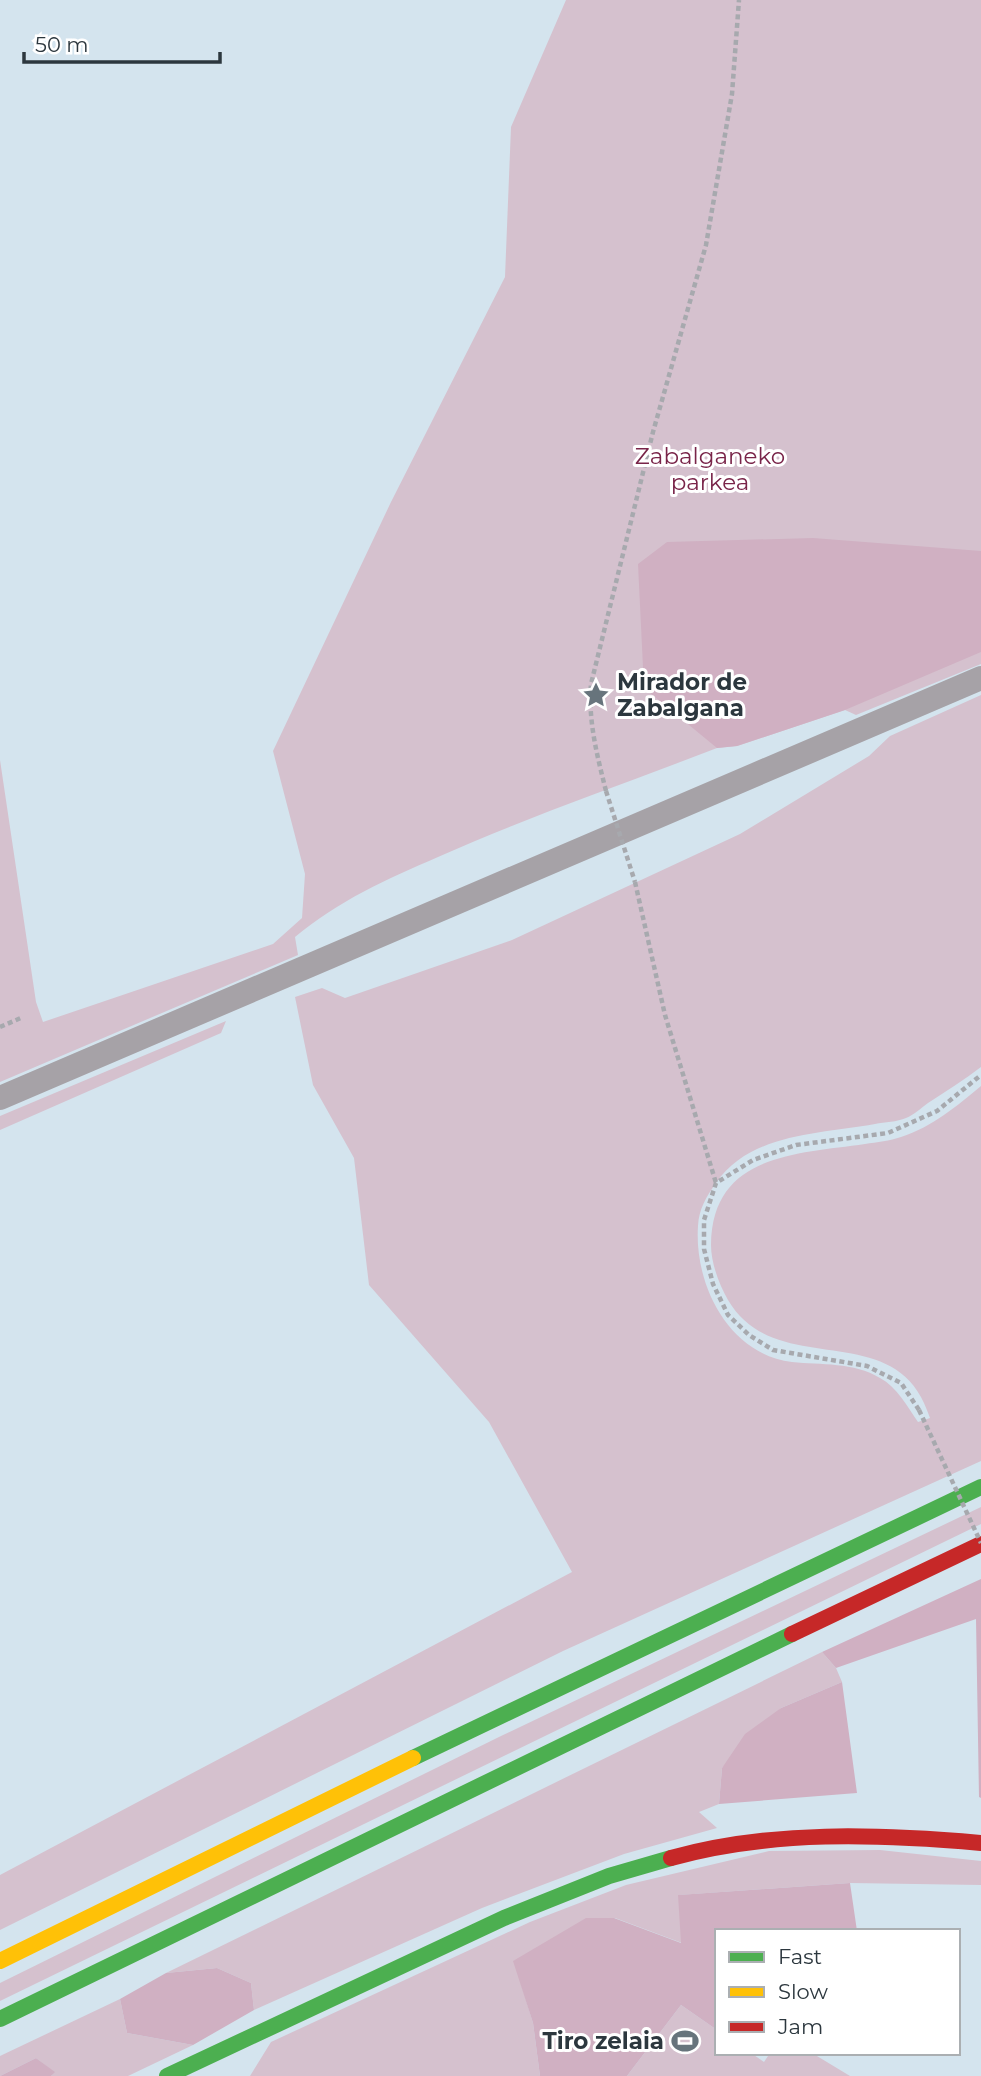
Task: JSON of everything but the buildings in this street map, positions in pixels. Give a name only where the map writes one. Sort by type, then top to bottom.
[{"type":"main road","points":[[0,1961],[440,1744],[981,1487]]},
{"type":"main road","points":[[0,2019],[981,1544]]},
{"type":"main road","points":[[167,2076],[487,1924],[574,1888],[682,1855],[793,1837],[923,1837],[981,1843]]},
{"type":"street","points":[[0,1098],[981,678]]},
{"type":"path","points":[[739,0],[732,94],[706,245],[653,432],[591,684],[589,707],[595,748],[635,882],[665,1014],[716,1183],[705,1220],[704,1249],[713,1284],[729,1314],[749,1335],[773,1350],[867,1366],[901,1383],[919,1410],[981,1544]]},
{"type":"path","points":[[0,1027],[23,1017]]},
{"type":"path","points":[[716,1183],[753,1160],[796,1145],[888,1133],[937,1111],[981,1075]]},
{"type":"green space","name":"Zabalganeko parkea","points":[[566,0],[981,0],[981,664],[856,715],[845,710],[737,746],[717,748],[542,814],[419,865],[382,882],[311,924],[295,937],[298,955],[0,1082],[0,760],[36,1002],[43,1022],[273,944],[302,918],[305,874],[273,751],[391,502],[505,277],[511,127]]},
{"type":"green space","points":[[981,695],[981,1067],[909,1117],[788,1138],[747,1154],[730,1167],[706,1198],[698,1226],[698,1248],[709,1292],[720,1313],[733,1331],[750,1346],[769,1356],[792,1362],[837,1365],[870,1373],[892,1386],[918,1422],[930,1418],[914,1386],[892,1367],[865,1356],[776,1339],[749,1325],[728,1300],[716,1273],[711,1245],[715,1215],[726,1192],[742,1176],[762,1164],[786,1156],[901,1137],[934,1122],[981,1086],[981,1461],[563,1651],[0,1930],[0,1875],[572,1572],[489,1422],[369,1285],[354,1158],[313,1085],[295,997],[322,988],[345,998],[512,940],[740,834],[869,756],[890,736]]},
{"type":"green space","points":[[226,1021],[221,1033],[0,1130],[0,1116]]},
{"type":"green space","points":[[981,1507],[981,1524],[0,2001],[0,1983],[501,1736]]},
{"type":"green space","points":[[822,1652],[836,1668],[842,1682],[781,1708],[722,1768],[719,1804],[699,1812],[717,1828],[624,1854],[482,1908],[254,2010],[251,1983],[217,1968],[166,1973]]},
{"type":"green space","points":[[880,1850],[981,1861],[981,1885],[850,1883],[679,1895],[682,1943],[615,1918],[514,1961],[533,2023],[540,2076],[250,2076],[271,2042],[530,1922],[626,1885],[769,1851]]},
{"type":"green space","points":[[120,1999],[127,2033],[193,2045],[128,2076],[51,2076],[54,2072],[36,2058],[0,2076],[0,2056]]},
{"type":"green space","name":"Tiro zelaia","points":[[681,2005],[715,2029],[715,2055],[754,2055],[764,2062],[769,2055],[815,2055],[850,2076],[627,2076]]},
{"type":"shaded area","points":[[813,538],[981,551],[981,652],[845,710],[737,746],[717,748],[644,688],[638,564],[667,542]]},
{"type":"shaded area","points":[[981,1579],[981,1798],[976,1619],[836,1668],[822,1652]]},
{"type":"shaded area","points":[[842,1682],[857,1793],[719,1804],[722,1768],[745,1734],[781,1708]]},
{"type":"shaded area","points":[[850,1883],[857,1929],[715,1929],[715,2029],[681,2005],[627,2076],[540,2076],[533,2023],[513,1961],[586,1918],[614,1918],[681,1943],[678,1895]]},
{"type":"shaded area","points":[[217,1968],[251,1983],[254,2010],[193,2045],[127,2033],[120,1999],[166,1973]]},
{"type":"shaded area","points":[[36,2058],[55,2072],[51,2076],[0,2076]]},
{"type":"traffic: fast","points":[[413,1758],[981,1487]]},
{"type":"traffic: fast","points":[[0,2019],[792,1634]]},
{"type":"traffic: fast","points":[[167,2076],[504,1918],[609,1876],[671,1858]]},
{"type":"traffic: slow","points":[[0,1961],[413,1758]]},
{"type":"traffic: jam","points":[[792,1634],[981,1544]]},
{"type":"traffic: jam","points":[[671,1858],[748,1843],[825,1837],[864,1836],[981,1843]]},
{"type":"place","name":"Mirador de Zabalgana","points":[[596,695]]},
{"type":"place","name":"Tiro zelaia","points":[[685,2041]]}]
